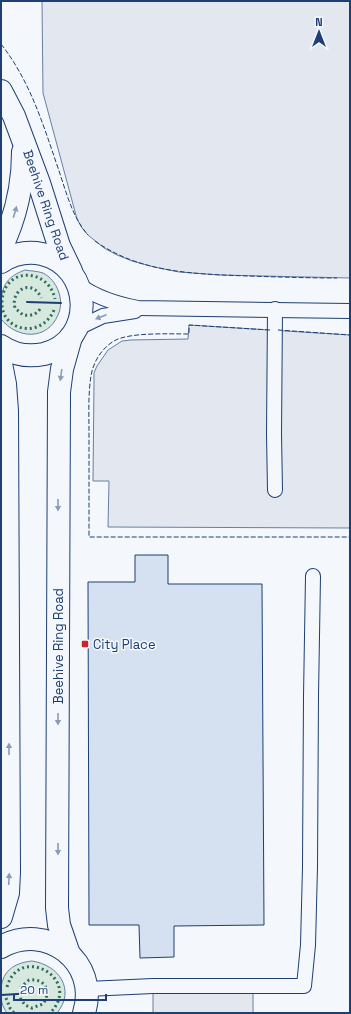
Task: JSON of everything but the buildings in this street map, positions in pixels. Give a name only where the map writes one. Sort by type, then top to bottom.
[{"type":"street","name":"Beehive Ring Road","points":[[1,91],[14,116],[22,137],[39,183],[59,246],[82,296],[80,319],[62,369],[59,392],[57,908],[60,930],[69,954],[81,970],[85,979],[87,997],[84,1013]]},
{"type":"street","name":"Beehive Ring Road","points":[[1,248],[13,220],[19,197],[23,170],[22,137]]},
{"type":"street","points":[[1,262],[23,253],[34,253],[48,256],[56,260],[75,279]]},
{"type":"street","points":[[1,346],[7,350],[23,355],[38,355],[50,352],[61,346],[74,333]]},
{"type":"street","points":[[1,364],[5,384],[7,411],[9,872],[8,894],[1,917]]},
{"type":"street","name":"Beehive Ring Road","points":[[1,947],[18,940],[37,939],[54,944],[69,954]]},
{"type":"lane","points":[[75,279],[89,292],[106,300],[138,308],[350,311]]},
{"type":"lane","points":[[74,333],[103,316],[153,309]]},
{"type":"lane","points":[[275,309],[275,490]]},
{"type":"lane","points":[[87,989],[153,986],[304,986],[308,945],[310,867],[313,576]]},
{"type":"shaded area","points":[[42,1],[350,1],[350,278],[220,275],[179,272],[132,261],[117,255],[104,248],[88,235],[77,219],[43,93]]},
{"type":"shaded area","points":[[25,270],[41,272],[48,276],[56,285],[60,297],[61,303],[58,315],[47,329],[39,333],[23,333],[8,326],[1,319],[2,294],[6,283],[11,278]]},
{"type":"shaded area","points":[[189,325],[350,335],[350,528],[108,527],[109,481],[93,481],[94,373],[108,350],[122,341],[188,339]]},
{"type":"shaded area","points":[[32,961],[42,963],[50,968],[57,973],[62,980],[65,987],[65,996],[62,1004],[57,1013],[7,1013],[1,998],[3,979],[9,970],[14,966]]},
{"type":"shaded area","points":[[153,986],[253,987],[253,1013],[153,1013]]},
{"type":"hedge","points":[[54,310],[48,319],[40,325],[31,328],[22,328],[14,325],[7,319],[3,311],[2,301],[5,290],[10,282],[18,277],[27,275],[44,281],[51,289],[55,299]]},
{"type":"hedge","points":[[40,309],[33,315],[23,315],[15,308],[14,301],[19,291],[24,288],[33,289],[38,292],[41,298]]},
{"type":"hedge","points":[[7,987],[14,974],[24,968],[35,967],[46,971],[54,978],[59,988],[58,1000],[50,1013]]},
{"type":"hedge","points":[[20,988],[29,980],[35,980],[43,983],[47,990],[47,994],[43,1004],[32,1008],[25,1005],[20,998]]},
{"type":"hedge","points":[[6,998],[14,1013]]},
{"type":"fence","points":[[1,44],[20,73],[35,103],[70,203],[82,228],[88,235]]},
{"type":"fence","points":[[95,241],[112,252],[130,260],[168,270],[228,275],[337,278]]},
{"type":"fence","points":[[270,330],[189,325],[189,334],[150,334],[129,336],[114,341],[102,351],[92,371],[89,390],[89,537],[350,537]]},
{"type":"fence","points":[[278,330],[350,335]]},
{"type":"wall","points":[[27,302],[61,303]]},
{"type":"wall","points":[[1,995],[34,993]]},
{"type":"place","name":"City Place","points":[[85,644]]}]
